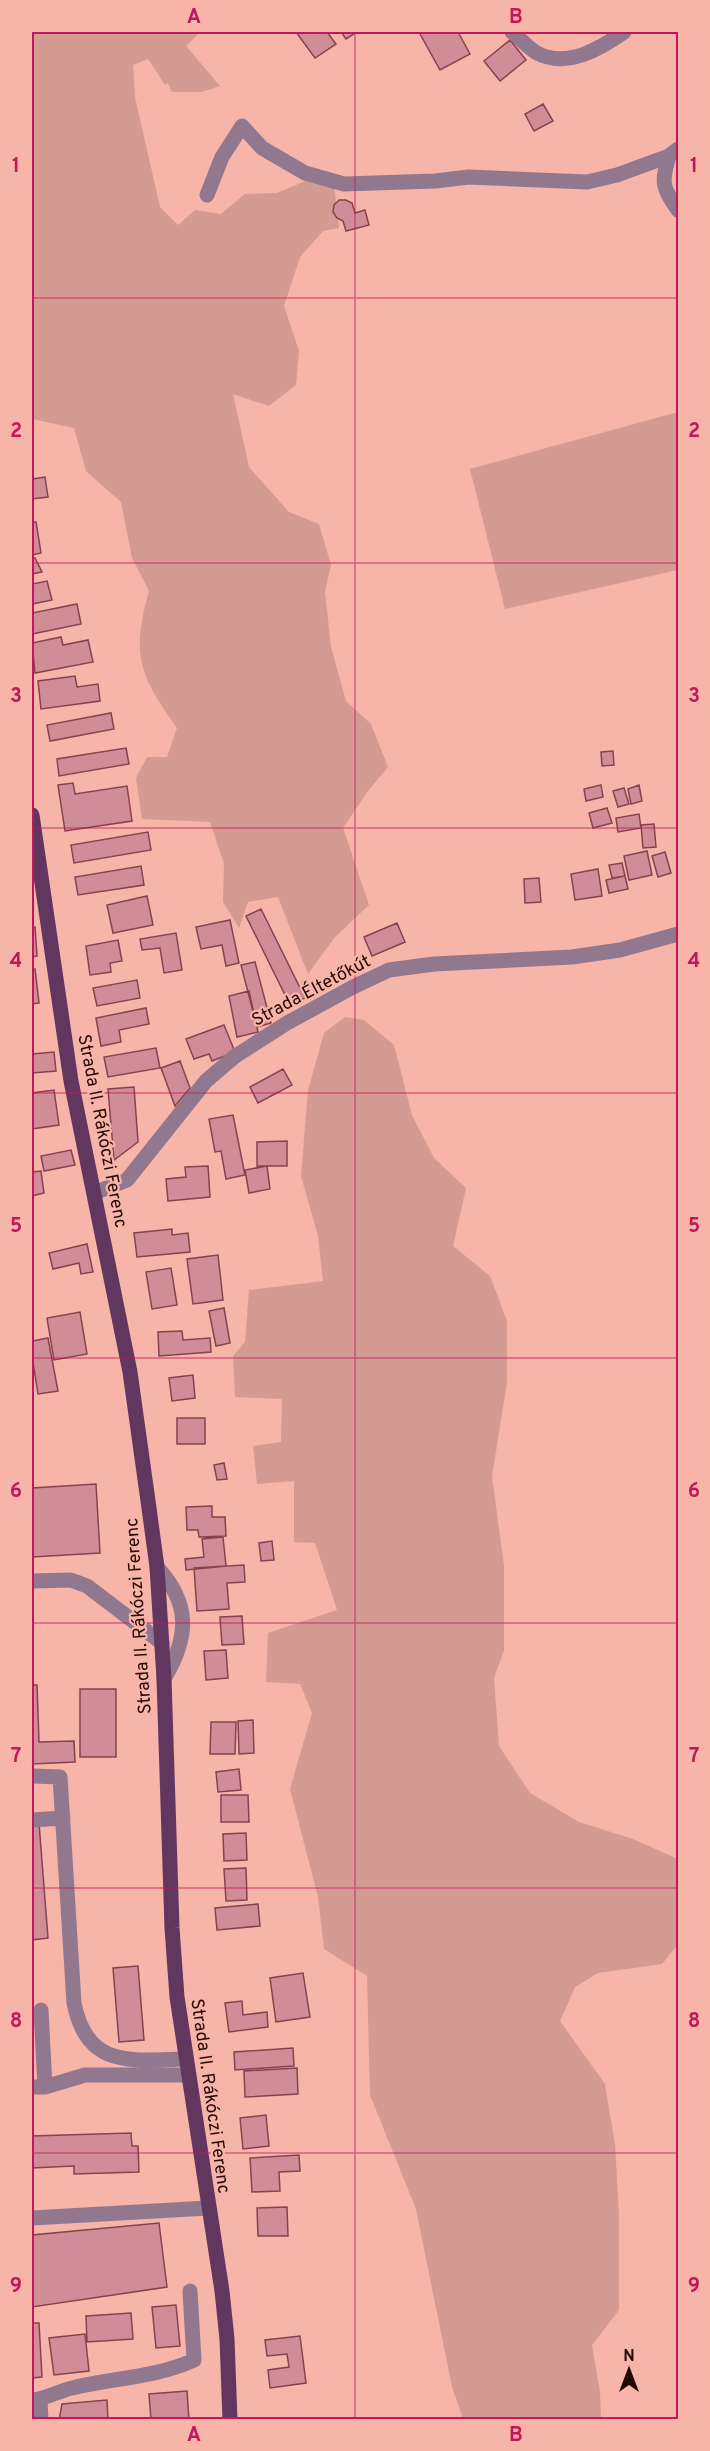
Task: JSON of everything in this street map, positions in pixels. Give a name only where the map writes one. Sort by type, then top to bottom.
[{"type":"main road","name":"Strada II. Rákóczi Ferenc","points":[[32,815],[71,1081],[130,1372],[157,1567],[164,1679],[172,1928],[185,2059],[222,2291],[227,2339],[230,2420]]},
{"type":"street","points":[[512,32],[537,53],[552,58],[586,54],[601,48],[624,32]]},
{"type":"street","points":[[207,195],[222,157],[242,126],[262,148],[305,173],[344,184],[435,181],[469,177],[587,182],[617,175],[674,152]]},
{"type":"street","points":[[674,152],[663,173],[663,185],[678,210]]},
{"type":"street","name":"Strada Éltetőkút","points":[[94,1193],[127,1180],[206,1082],[243,1051],[343,992],[389,970],[434,964],[572,957],[620,950],[678,934]]},
{"type":"street","points":[[157,1567],[170,1581],[177,1595],[183,1630],[178,1657],[164,1679]]},
{"type":"street","points":[[32,1581],[71,1581],[87,1586],[162,1643]]},
{"type":"street","points":[[32,1776],[60,1777],[74,2003],[82,2032],[92,2044],[110,2055],[126,2060],[185,2059]]},
{"type":"street","points":[[32,1820],[63,1818]]},
{"type":"street","points":[[40,2010],[38,2087],[85,2075],[188,2075]]},
{"type":"street","points":[[32,2218],[207,2208]]},
{"type":"street","points":[[41,2420],[36,2399],[70,2388],[178,2367],[194,2360],[190,2291]]},
{"type":"shaded area","points":[[32,32],[200,32],[186,46],[220,86],[202,92],[172,92],[168,83],[165,85],[148,59],[133,65],[135,97],[160,207],[178,225],[195,210],[221,214],[245,194],[277,193],[315,177],[333,177],[339,228],[323,231],[300,257],[284,306],[299,351],[296,385],[269,406],[233,394],[249,467],[289,512],[319,524],[331,565],[325,592],[331,647],[346,701],[371,724],[388,767],[368,791],[343,828],[369,905],[335,937],[308,974],[278,897],[248,902],[239,928],[223,902],[224,864],[210,822],[142,819],[136,778],[147,757],[167,757],[177,728],[154,693],[142,664],[140,632],[149,591],[132,558],[121,502],[86,471],[74,428],[32,419]]},
{"type":"shaded area","points":[[678,412],[678,570],[505,609],[470,469]]},
{"type":"shaded area","points":[[345,1017],[364,1020],[394,1045],[412,1115],[434,1158],[466,1188],[453,1246],[490,1276],[507,1321],[507,1383],[492,1476],[504,1566],[504,1650],[494,1678],[499,1746],[530,1793],[579,1822],[633,1839],[678,1859],[678,1944],[662,1964],[598,1973],[575,1987],[560,2021],[605,2084],[615,2144],[619,2215],[619,2310],[592,2345],[600,2392],[601,2419],[463,2419],[452,2387],[416,2209],[370,2095],[367,1976],[324,1949],[318,1897],[290,1789],[312,1713],[300,1684],[266,1682],[268,1633],[337,1610],[315,1543],[294,1542],[294,1481],[257,1484],[253,1446],[281,1442],[282,1399],[235,1397],[233,1356],[245,1342],[249,1290],[323,1281],[318,1236],[301,1176],[308,1090],[324,1033]]},
{"type":"building","points":[[296,32],[327,32],[336,44],[315,58]]},
{"type":"building","points":[[341,32],[357,32],[346,39]]},
{"type":"building","points":[[419,32],[458,32],[470,54],[440,70]]},
{"type":"building","points":[[510,40],[526,60],[500,81],[484,61]]},
{"type":"building","points":[[543,104],[553,121],[534,131],[525,114]]},
{"type":"building","points":[[339,200],[352,203],[355,213],[365,210],[369,225],[346,231],[343,221],[333,212],[334,205]]},
{"type":"building","points":[[45,477],[48,497],[32,499],[32,479]]},
{"type":"building","points":[[32,522],[36,522],[41,553],[32,555]]},
{"type":"building","points":[[32,558],[35,558],[42,572],[32,574]]},
{"type":"building","points":[[47,581],[52,600],[32,604],[32,584]]},
{"type":"building","points":[[77,604],[81,624],[32,634],[32,613]]},
{"type":"building","points":[[61,637],[63,645],[88,640],[93,662],[35,673],[32,643]]},
{"type":"building","points":[[75,676],[77,687],[98,684],[100,701],[41,709],[38,681]]},
{"type":"building","points":[[111,713],[114,729],[50,741],[47,725]]},
{"type":"building","points":[[126,748],[129,764],[59,776],[57,759]]},
{"type":"building","points":[[613,751],[614,765],[602,766],[601,752]]},
{"type":"building","points":[[73,783],[75,794],[127,786],[132,821],[65,831],[58,785]]},
{"type":"building","points":[[601,785],[603,797],[586,801],[584,789]]},
{"type":"building","points":[[639,785],[642,801],[631,804],[628,789]]},
{"type":"building","points":[[624,788],[629,804],[618,807],[613,791]]},
{"type":"building","points":[[607,808],[612,823],[593,828],[589,813]]},
{"type":"building","points":[[639,814],[641,828],[618,832],[616,818]]},
{"type":"building","points":[[654,824],[656,847],[643,848],[641,825]]},
{"type":"building","points":[[148,832],[151,850],[74,863],[71,845]]},
{"type":"building","points":[[647,851],[652,875],[629,880],[624,856]]},
{"type":"building","points":[[665,852],[671,873],[658,877],[652,856]]},
{"type":"building","points":[[622,863],[625,876],[612,878],[609,865]]},
{"type":"building","points":[[141,866],[144,885],[78,895],[75,877]]},
{"type":"building","points":[[598,869],[602,896],[575,900],[571,874]]},
{"type":"building","points":[[625,876],[628,889],[609,893],[606,880]]},
{"type":"building","points":[[539,878],[541,902],[525,903],[524,879]]},
{"type":"building","points":[[147,896],[153,925],[113,933],[107,905]]},
{"type":"building","points":[[261,909],[305,998],[290,1005],[246,916]]},
{"type":"building","points":[[230,920],[239,963],[226,966],[222,945],[201,949],[196,927]]},
{"type":"building","points":[[397,923],[405,942],[372,956],[364,937]]},
{"type":"building","points":[[32,927],[35,927],[37,956],[32,957]]},
{"type":"building","points":[[176,933],[182,970],[164,973],[160,948],[142,950],[140,939]]},
{"type":"building","points":[[118,940],[122,961],[110,963],[111,972],[90,975],[86,946]]},
{"type":"building","points":[[255,962],[271,1023],[257,1027],[241,965]]},
{"type":"building","points":[[35,969],[39,1003],[32,1004],[32,970]]},
{"type":"building","points":[[137,980],[140,998],[97,1006],[93,988]]},
{"type":"building","points":[[249,991],[258,1032],[237,1037],[229,996]]},
{"type":"building","points":[[146,1008],[149,1024],[119,1030],[121,1042],[101,1046],[96,1018]]},
{"type":"building","points":[[224,1025],[235,1052],[212,1061],[209,1054],[194,1059],[186,1039]]},
{"type":"building","points":[[156,1048],[160,1068],[108,1077],[104,1057]]},
{"type":"building","points":[[54,1052],[56,1071],[32,1073],[32,1054]]},
{"type":"building","points":[[180,1061],[190,1088],[175,1106],[161,1068]]},
{"type":"building","points":[[283,1069],[292,1085],[258,1103],[250,1087]]},
{"type":"building","points":[[134,1087],[138,1142],[114,1160],[108,1089]]},
{"type":"building","points":[[54,1090],[59,1125],[32,1129],[32,1093]]},
{"type":"building","points":[[233,1115],[245,1175],[226,1179],[221,1151],[215,1152],[209,1119]]},
{"type":"building","points":[[287,1141],[287,1166],[257,1166],[257,1142]]},
{"type":"building","points":[[71,1150],[75,1165],[44,1171],[41,1156]]},
{"type":"building","points":[[208,1166],[210,1197],[168,1201],[166,1179],[186,1177],[185,1167]]},
{"type":"building","points":[[267,1166],[270,1189],[249,1193],[245,1170]]},
{"type":"building","points":[[41,1171],[44,1193],[32,1196],[32,1172]]},
{"type":"building","points":[[172,1229],[172,1235],[188,1233],[190,1252],[137,1257],[134,1233]]},
{"type":"building","points":[[87,1244],[93,1272],[81,1274],[79,1263],[53,1269],[49,1253]]},
{"type":"building","points":[[218,1255],[223,1300],[193,1304],[187,1259]]},
{"type":"building","points":[[171,1268],[177,1305],[152,1309],[146,1272]]},
{"type":"building","points":[[224,1308],[230,1343],[216,1346],[209,1311]]},
{"type":"building","points":[[80,1312],[87,1354],[54,1360],[47,1318]]},
{"type":"building","points":[[182,1331],[183,1340],[210,1338],[211,1352],[159,1356],[158,1332]]},
{"type":"building","points":[[48,1338],[58,1391],[38,1394],[32,1341]]},
{"type":"building","points":[[193,1375],[195,1398],[172,1401],[169,1378]]},
{"type":"building","points":[[177,1418],[205,1418],[205,1444],[177,1444]]},
{"type":"building","points":[[224,1463],[227,1479],[217,1480],[214,1465]]},
{"type":"building","points":[[96,1484],[100,1553],[32,1557],[32,1488]]},
{"type":"building","points":[[212,1506],[212,1517],[225,1517],[226,1536],[199,1537],[198,1530],[187,1530],[186,1507]]},
{"type":"building","points":[[223,1537],[226,1566],[186,1570],[185,1559],[204,1557],[202,1539]]},
{"type":"building","points":[[272,1541],[274,1560],[261,1561],[259,1543]]},
{"type":"building","points":[[244,1565],[245,1582],[227,1583],[229,1609],[197,1611],[194,1568]]},
{"type":"building","points":[[242,1616],[244,1644],[222,1645],[220,1617]]},
{"type":"building","points":[[226,1650],[228,1678],[206,1680],[204,1651]]},
{"type":"building","points":[[32,1685],[37,1685],[39,1742],[74,1741],[75,1762],[32,1764]]},
{"type":"building","points":[[80,1689],[116,1689],[116,1757],[80,1757]]},
{"type":"building","points":[[253,1720],[254,1753],[239,1754],[238,1721]]},
{"type":"building","points":[[211,1722],[236,1722],[235,1754],[210,1754]]},
{"type":"building","points":[[239,1769],[241,1790],[218,1792],[216,1772]]},
{"type":"building","points":[[221,1795],[248,1795],[249,1822],[221,1822]]},
{"type":"building","points":[[39,1823],[48,1938],[32,1940],[32,1824]]},
{"type":"building","points":[[246,1833],[247,1860],[224,1861],[223,1834]]},
{"type":"building","points":[[246,1868],[247,1900],[226,1901],[224,1869]]},
{"type":"building","points":[[258,1904],[260,1926],[217,1930],[215,1908]]},
{"type":"building","points":[[138,1966],[144,2040],[119,2042],[113,1968]]},
{"type":"building","points":[[303,1973],[310,2017],[276,2022],[270,1978]]},
{"type":"building","points":[[242,2001],[243,2015],[267,2012],[268,2027],[229,2032],[225,2003]]},
{"type":"building","points":[[293,2048],[294,2066],[235,2070],[234,2052]]},
{"type":"building","points":[[297,2068],[298,2094],[245,2097],[244,2071]]},
{"type":"building","points":[[266,2115],[269,2146],[243,2149],[240,2118]]},
{"type":"building","points":[[131,2133],[132,2146],[138,2146],[139,2172],[74,2174],[74,2166],[32,2168],[32,2136]]},
{"type":"building","points":[[299,2155],[300,2171],[279,2172],[280,2191],[252,2192],[250,2158]]},
{"type":"building","points":[[287,2207],[288,2236],[258,2236],[257,2208]]},
{"type":"building","points":[[159,2223],[167,2287],[32,2307],[32,2235]]},
{"type":"building","points":[[176,2305],[180,2346],[156,2348],[152,2307]]},
{"type":"building","points":[[131,2313],[133,2339],[87,2342],[86,2316]]},
{"type":"building","points":[[32,2323],[39,2323],[42,2377],[32,2378]]},
{"type":"building","points":[[85,2334],[89,2371],[54,2375],[49,2338]]},
{"type":"building","points":[[300,2336],[306,2383],[270,2388],[268,2370],[289,2367],[287,2354],[267,2356],[265,2340]]},
{"type":"building","points":[[187,2391],[189,2420],[151,2420],[149,2394]]},
{"type":"building","points":[[107,2400],[108,2420],[59,2420],[62,2404]]}]
